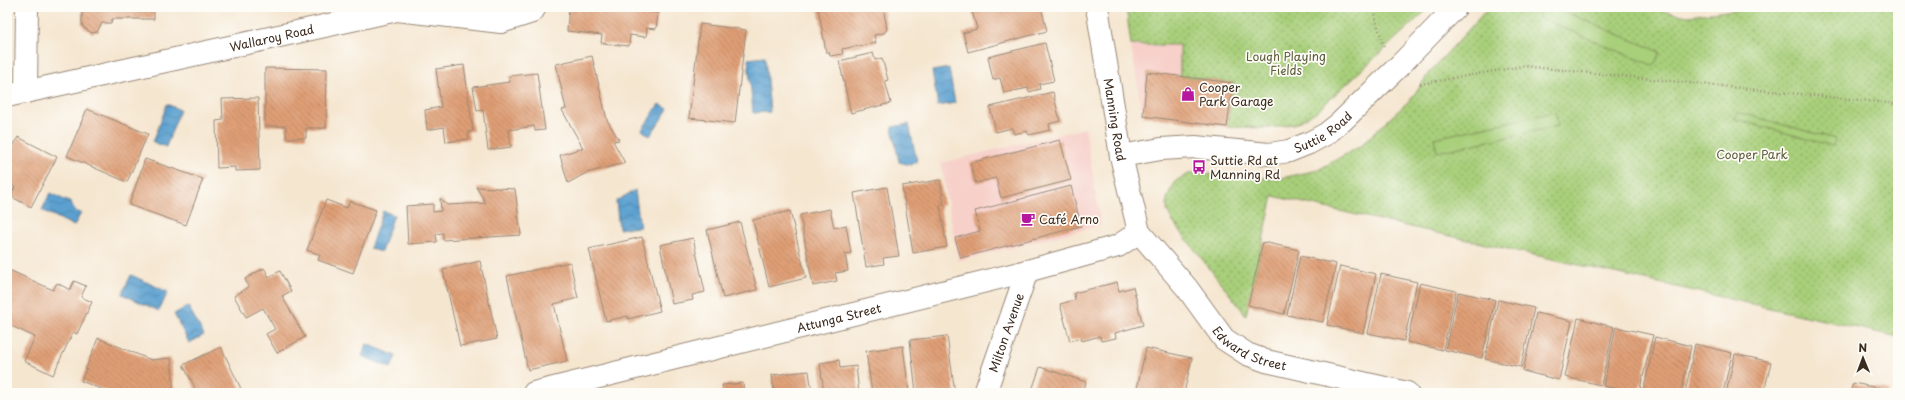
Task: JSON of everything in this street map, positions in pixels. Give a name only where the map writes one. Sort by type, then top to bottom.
[{"type":"street","points":[[16,94],[27,7]]},
{"type":"street","name":"Wallaroy Road","points":[[16,94],[397,10],[501,22],[532,12],[535,7]]},
{"type":"street","name":"Manning Road","points":[[1097,7],[1121,156],[1139,232]]},
{"type":"street","name":"Suttie Road","points":[[1121,156],[1161,148],[1195,148],[1269,154],[1289,151],[1309,143],[1326,134],[1341,122],[1400,65],[1456,7]]},
{"type":"street","name":"Attunga Street","points":[[540,392],[1026,271],[1118,246],[1139,232]]},
{"type":"street","name":"Edward Street","points":[[1139,232],[1187,288],[1224,339],[1247,354],[1354,387],[1396,392]]},
{"type":"street","name":"Milton Avenue","points":[[985,393],[1026,271]]},
{"type":"path","points":[[1372,7],[1384,47]]},
{"type":"path","points":[[1420,84],[1523,66],[1898,104]]},
{"type":"shaded area","name":"Cooper Park Garage","points":[[1131,45],[1181,45],[1233,83],[1227,127],[1143,116]]},
{"type":"shaded area","points":[[1085,128],[1101,225],[958,261],[941,163]]},
{"type":"green space","name":"Lough Playing Fields","points":[[1126,7],[1430,7],[1317,111],[1297,123],[1271,128],[1227,127],[1233,83],[1180,76],[1180,45],[1131,45]]},
{"type":"green space","name":"Cooper Park","points":[[1489,7],[1643,7],[1688,16],[1757,7],[1898,7],[1898,337],[1273,196],[1246,315],[1173,222],[1167,210],[1167,199],[1177,180],[1191,173],[1277,179],[1318,170],[1360,146],[1411,99],[1429,73]]},
{"type":"green space","points":[[1542,7],[1554,7],[1660,52],[1654,66],[1538,17]]},
{"type":"green space","points":[[1555,112],[1558,126],[1437,152],[1434,138]]},
{"type":"green space","points":[[1737,112],[1835,139],[1833,146],[1735,119]]},
{"type":"water","points":[[765,57],[770,112],[753,113],[748,59]]},
{"type":"water","points":[[949,68],[955,103],[938,106],[932,71]]},
{"type":"water","points":[[167,104],[180,110],[166,147],[153,142]]},
{"type":"water","points":[[659,104],[668,109],[650,136],[642,130]]},
{"type":"water","points":[[909,124],[917,162],[910,165],[899,162],[892,127]]},
{"type":"water","points":[[635,190],[640,227],[619,229],[616,201]]},
{"type":"water","points":[[50,193],[71,203],[75,211],[81,213],[74,226],[42,210]]},
{"type":"water","points":[[383,211],[394,215],[381,252],[370,248]]},
{"type":"water","points":[[131,275],[168,292],[159,311],[122,294]]},
{"type":"water","points":[[188,306],[204,335],[189,343],[174,314]]},
{"type":"water","points":[[367,344],[396,356],[391,368],[362,356]]},
{"type":"building","points":[[82,7],[154,7],[154,19],[112,19],[111,23],[102,23],[97,32],[92,33],[84,28],[82,24]]},
{"type":"building","points":[[569,7],[650,7],[649,12],[658,13],[656,29],[647,28],[646,37],[630,35],[629,46],[601,43],[602,35],[567,31]]},
{"type":"building","points":[[818,7],[883,7],[887,29],[884,33],[874,35],[876,43],[842,49],[843,54],[830,56],[829,52],[826,52]]},
{"type":"building","points":[[988,7],[1041,7],[1047,31],[968,52],[963,33],[977,29],[972,11]]},
{"type":"building","points":[[700,24],[746,30],[735,123],[689,118]]},
{"type":"building","points":[[1045,43],[1054,81],[1039,84],[1040,89],[1029,92],[1028,88],[1004,93],[1000,78],[993,80],[988,57]]},
{"type":"building","points":[[873,53],[875,60],[882,58],[888,80],[885,81],[891,103],[851,113],[839,61]]},
{"type":"building","points":[[592,56],[607,120],[619,140],[613,141],[625,163],[586,173],[568,183],[560,155],[583,148],[562,110],[566,109],[556,64]]},
{"type":"building","points":[[464,65],[473,131],[468,132],[469,139],[446,142],[444,127],[427,130],[425,110],[441,107],[436,69]]},
{"type":"building","points":[[265,68],[327,69],[326,128],[306,128],[306,138],[286,138],[286,126],[265,126]]},
{"type":"building","name":"Cooper Park Garage","points":[[1147,72],[1233,83],[1227,127],[1143,116]]},
{"type":"building","points":[[537,73],[545,130],[535,131],[534,126],[509,130],[511,147],[488,150],[483,110],[477,111],[473,87],[510,82],[509,76]]},
{"type":"building","points":[[1053,92],[1060,121],[1049,124],[1050,130],[1029,135],[1027,131],[1014,134],[1012,128],[996,132],[990,107]]},
{"type":"building","points":[[258,98],[260,170],[235,171],[235,167],[217,168],[216,121],[223,120],[222,99]]},
{"type":"building","points":[[87,109],[148,134],[127,182],[67,156]]},
{"type":"building","points":[[18,137],[57,157],[31,207],[10,196],[15,187],[7,183],[7,159]]},
{"type":"building","points":[[1060,140],[1071,180],[1001,198],[996,178],[976,183],[970,163]]},
{"type":"building","points":[[145,159],[203,179],[186,225],[129,205]]},
{"type":"building","points":[[940,180],[944,205],[940,206],[947,247],[913,253],[902,186]]},
{"type":"building","name":"Café Arno","points":[[1071,186],[1081,226],[961,258],[955,238],[980,231],[975,211]]},
{"type":"building","points":[[476,187],[515,189],[521,235],[443,240],[443,233],[436,234],[437,242],[408,244],[406,206],[433,204],[433,212],[441,211],[440,198],[447,205],[486,203]]},
{"type":"building","points":[[887,187],[899,256],[883,258],[884,264],[866,267],[854,193]]},
{"type":"building","points":[[326,200],[347,208],[350,201],[376,210],[353,273],[318,260],[320,255],[307,250]]},
{"type":"building","points":[[830,209],[834,228],[846,225],[851,253],[845,254],[848,271],[835,273],[837,281],[813,286],[800,215]]},
{"type":"building","points":[[790,211],[806,278],[769,287],[753,220]]},
{"type":"building","points":[[740,222],[757,290],[723,298],[707,230]]},
{"type":"building","points":[[642,237],[660,311],[628,319],[628,316],[606,321],[589,249]]},
{"type":"building","points":[[693,238],[705,292],[692,295],[693,300],[672,304],[660,245]]},
{"type":"building","points":[[1263,242],[1299,250],[1284,314],[1248,305]]},
{"type":"building","points":[[1300,256],[1336,264],[1323,322],[1287,315]]},
{"type":"building","points":[[480,261],[497,339],[460,346],[443,270]]},
{"type":"building","points":[[570,262],[578,298],[554,304],[567,361],[528,370],[507,276]]},
{"type":"building","points":[[1340,266],[1376,274],[1363,333],[1327,325]]},
{"type":"building","points":[[264,268],[269,277],[280,271],[291,291],[282,296],[305,337],[277,353],[266,334],[275,329],[263,308],[246,317],[234,296],[249,287],[245,279]]},
{"type":"building","points":[[7,269],[53,290],[57,283],[70,290],[74,281],[86,286],[81,297],[92,302],[77,334],[73,332],[53,375],[24,361],[35,337],[7,324]]},
{"type":"building","points":[[1381,274],[1417,282],[1404,341],[1368,333]]},
{"type":"building","points":[[1117,282],[1119,291],[1133,287],[1143,325],[1115,333],[1116,338],[1101,341],[1100,336],[1082,341],[1081,338],[1070,341],[1060,304],[1075,300],[1074,293]]},
{"type":"building","points":[[1420,283],[1456,291],[1443,350],[1407,342]]},
{"type":"building","points":[[1458,292],[1495,300],[1482,358],[1445,350]]},
{"type":"building","points":[[1498,300],[1534,308],[1521,367],[1485,359]]},
{"type":"building","points":[[1536,313],[1572,321],[1559,380],[1523,371]]},
{"type":"building","points":[[1578,318],[1614,327],[1601,385],[1565,377]]},
{"type":"building","points":[[1616,327],[1653,335],[1639,393],[1603,386]]},
{"type":"building","points":[[947,336],[955,393],[916,393],[910,340]]},
{"type":"building","points":[[1655,337],[1691,346],[1681,393],[1643,393]]},
{"type":"building","points":[[98,338],[151,360],[171,358],[174,393],[111,393],[81,381]]},
{"type":"building","points":[[1695,344],[1732,353],[1723,393],[1685,393]]},
{"type":"building","points":[[903,346],[909,393],[872,393],[866,351]]},
{"type":"building","points":[[221,347],[243,393],[191,393],[189,391],[195,388],[183,365]]},
{"type":"building","points":[[1146,348],[1192,358],[1184,393],[1136,393]]},
{"type":"building","points":[[1735,354],[1771,362],[1764,393],[1726,393]]},
{"type":"building","points":[[839,360],[840,368],[856,366],[859,393],[824,393],[820,363]]},
{"type":"building","points":[[1040,367],[1086,382],[1083,393],[1031,393]]},
{"type":"building","points":[[809,371],[812,393],[774,393],[772,375]]},
{"type":"building","points":[[743,383],[744,393],[723,393],[722,385]]},
{"type":"building","points":[[1853,383],[1889,390],[1888,393],[1850,393]]},
{"type":"place","name":"Cooper Park Garage","points":[[1188,94]]},
{"type":"place","name":"Suttie Rd at Manning Rd","points":[[1199,167]]},
{"type":"place","name":"Café Arno","points":[[1028,219]]}]
